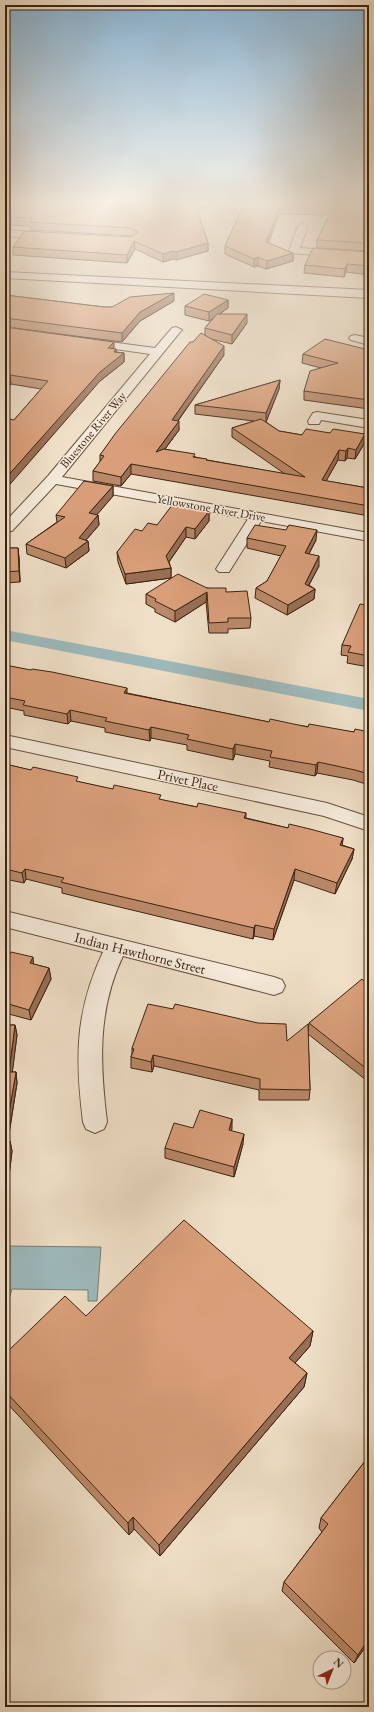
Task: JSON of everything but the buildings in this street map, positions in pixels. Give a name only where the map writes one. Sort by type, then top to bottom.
[{"type":"street","points":[[137,282],[369,294]]},
{"type":"street","name":"Bluestone River Way","points":[[7,528],[53,479],[176,330]]},
{"type":"street","points":[[355,338],[369,342]]},
{"type":"street","points":[[74,340],[158,352]]},
{"type":"street","points":[[314,421],[317,416],[369,424]]},
{"type":"street","name":"Yellowstone River Drive","points":[[53,479],[369,537]]},
{"type":"street","points":[[224,569],[257,516]]},
{"type":"street","name":"Privet Place","points":[[5,741],[327,810],[369,824]]},
{"type":"street","name":"Indian Hawthorne Street","points":[[5,919],[274,986]]},
{"type":"street","points":[[94,1122],[88,1054],[91,1018],[100,983],[116,947]]},
{"type":"water","points":[[5,1246],[101,1247],[97,1301],[88,1301],[88,1290],[12,1289],[10,1296],[5,1296]]},
{"type":"waterway","points":[[5,635],[369,705]]}]
